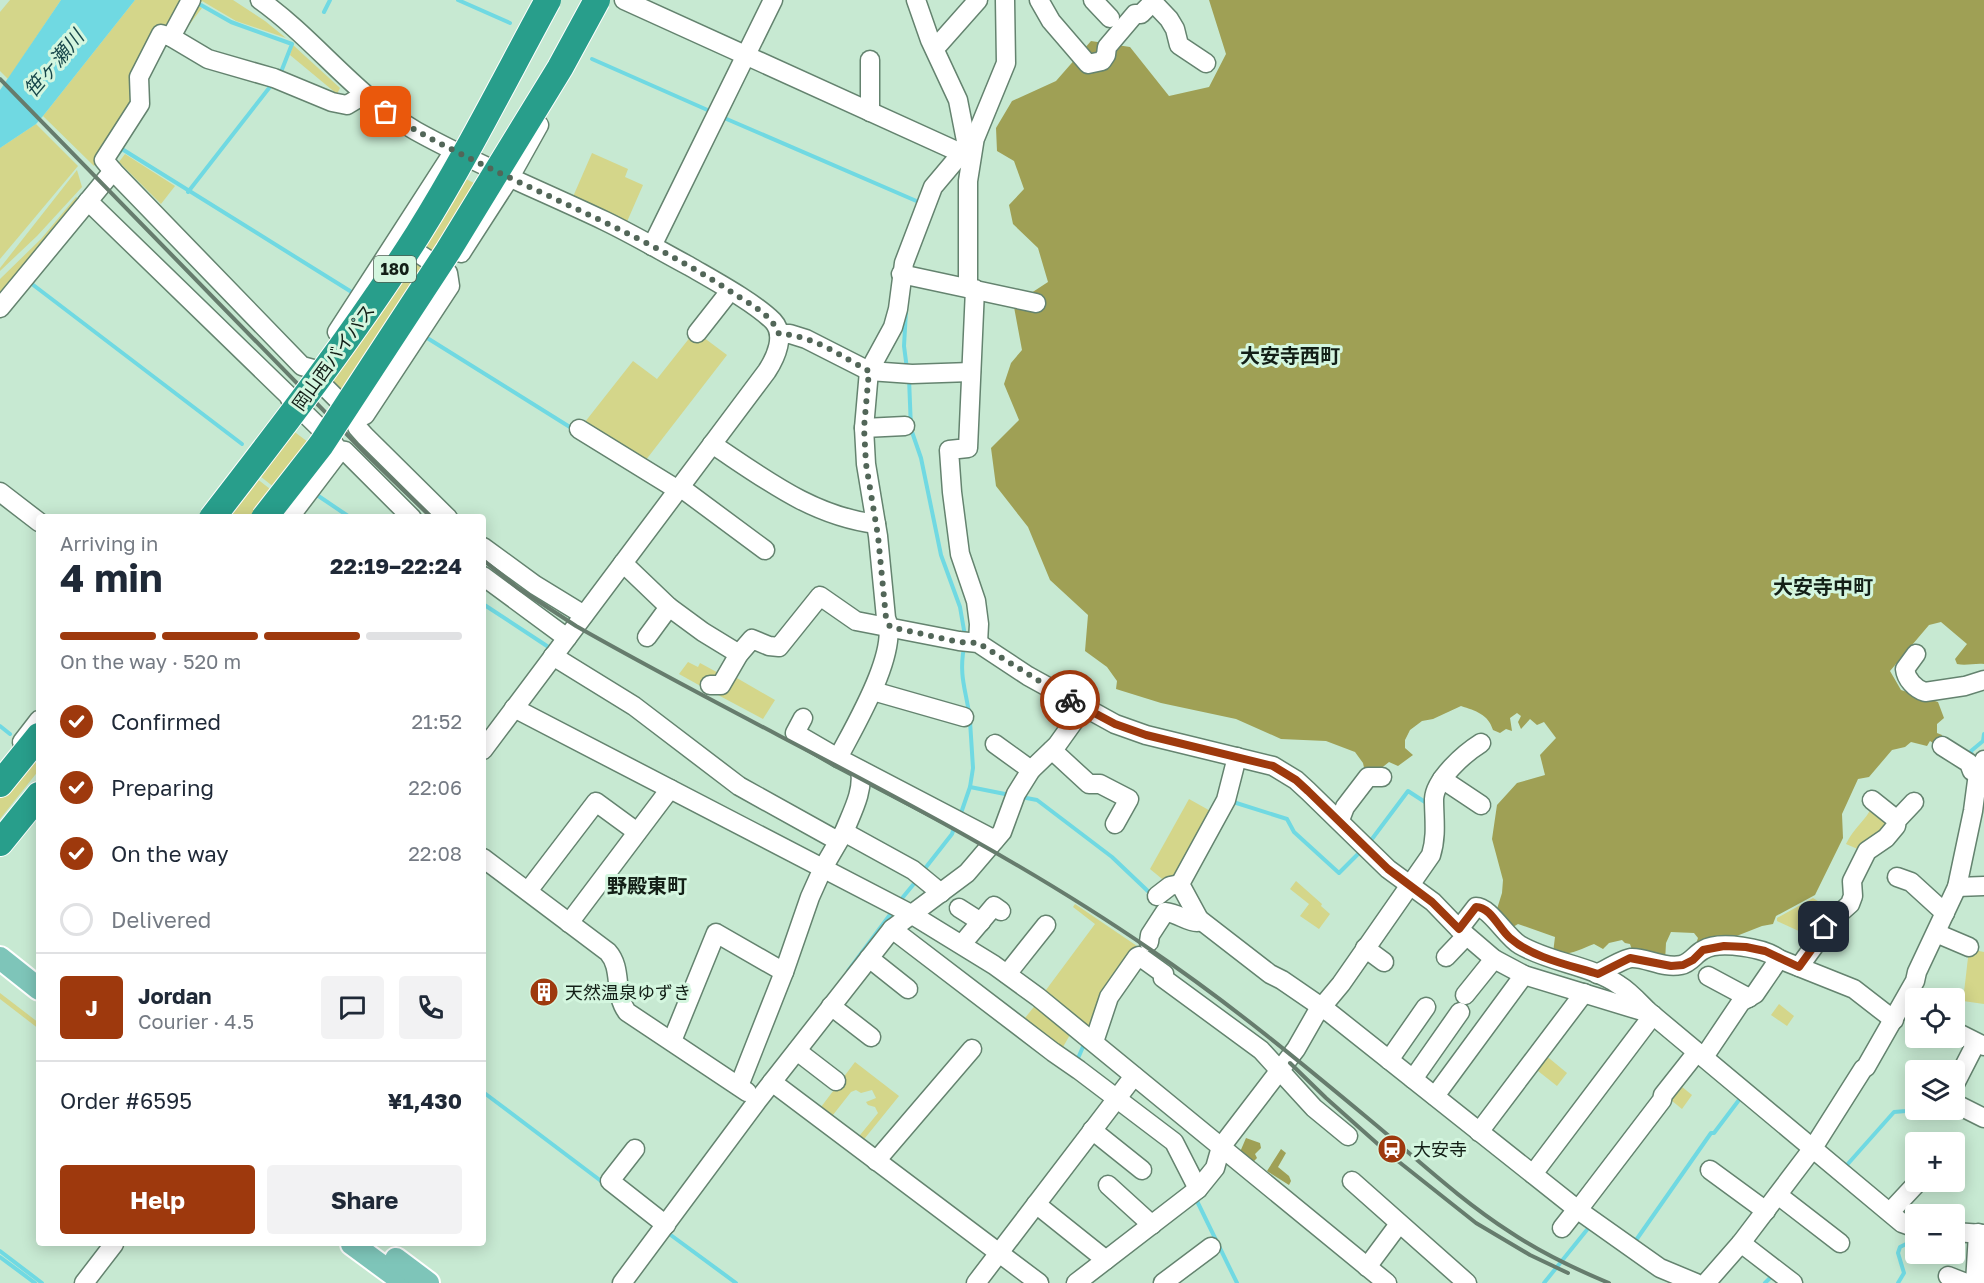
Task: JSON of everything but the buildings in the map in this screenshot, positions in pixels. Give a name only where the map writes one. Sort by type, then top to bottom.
[{"type":"highway","name":"岡山西バイパス","points":[[215,514],[352,334],[418,234],[462,160],[548,0]]},
{"type":"highway","name":"岡山西バイパス","points":[[267,514],[321,445],[448,252],[554,78],[597,0]]},
{"type":"highway","points":[[0,784],[36,740]]},
{"type":"highway","points":[[5,838],[36,800]]},
{"type":"main road","points":[[0,857],[7,848],[5,838]]},
{"type":"main road","points":[[0,958],[36,986]]},
{"type":"main road","points":[[0,976],[36,1003]]},
{"type":"main road","points":[[355,1246],[405,1283]]},
{"type":"main road","points":[[379,1246],[428,1283]]},
{"type":"street","points":[[171,37],[191,0]]},
{"type":"street","points":[[260,0],[294,27],[386,112],[454,150],[605,221],[652,246],[765,314],[775,323],[779,334],[773,362],[486,746]]},
{"type":"street","points":[[444,514],[364,436],[357,427],[357,418],[314,376],[313,369],[454,150],[537,0]]},
{"type":"street","points":[[368,387],[438,284],[448,273],[510,177],[588,39],[607,0]]},
{"type":"street","points":[[624,0],[870,112],[968,145]]},
{"type":"street","points":[[652,246],[773,0]]},
{"type":"street","points":[[916,0],[930,40],[958,100],[968,145],[971,288],[968,448],[949,450],[960,554],[976,601],[979,624],[978,643]]},
{"type":"street","points":[[939,44],[978,0]]},
{"type":"street","points":[[838,758],[873,691],[882,665],[890,627],[886,618],[876,524],[866,464],[864,428],[869,371],[893,327],[906,275],[904,263],[933,187],[968,145],[1006,63],[1005,0]]},
{"type":"street","points":[[1039,0],[1051,21],[1088,64],[1102,61],[1107,56],[1107,47],[1135,14],[1141,14],[1151,2],[1175,29],[1179,45],[1206,63]]},
{"type":"street","points":[[1093,0],[1110,18]]},
{"type":"street","points":[[313,369],[302,366],[104,160],[140,104],[139,77],[161,34],[171,37],[208,59],[273,78],[332,102],[347,105],[363,93]]},
{"type":"street","points":[[870,60],[870,112]]},
{"type":"street","points":[[0,308],[88,201],[110,167]]},
{"type":"street","points":[[88,201],[291,398],[334,443],[338,450],[336,456],[292,514]]},
{"type":"street","points":[[357,418],[365,415],[450,286],[448,273],[406,245],[403,232]]},
{"type":"street","points":[[906,275],[1036,303]]},
{"type":"street","points":[[697,333],[730,291]]},
{"type":"street","points":[[779,334],[790,334],[806,339],[869,371],[912,374],[971,372]]},
{"type":"street","points":[[204,514],[291,398]]},
{"type":"street","points":[[864,428],[905,426]]},
{"type":"street","points":[[579,429],[679,489],[765,550]]},
{"type":"street","points":[[712,444],[810,506],[852,521],[876,524]]},
{"type":"street","points":[[338,450],[345,451],[408,514]]},
{"type":"street","points":[[277,514],[310,471]]},
{"type":"street","points":[[0,492],[36,520]]},
{"type":"street","points":[[486,549],[535,585],[584,615]]},
{"type":"street","points":[[623,563],[669,607],[703,632],[739,654]]},
{"type":"street","points":[[486,578],[567,638]]},
{"type":"street","points":[[710,685],[721,685],[739,654],[752,639],[779,648],[820,596],[856,621],[959,642],[978,643],[1028,676],[1115,724],[1146,735],[1273,766],[1296,780],[1340,820],[1388,869],[1432,902],[1463,936],[1492,962],[1522,977],[1582,996],[1642,1011],[1905,1223]]},
{"type":"street","points":[[647,638],[669,607]]},
{"type":"street","points":[[1916,654],[1905,669],[1906,675],[1919,690],[1925,692],[1965,686],[1984,680]]},
{"type":"street","points":[[553,656],[634,706],[740,786],[913,870],[942,894]]},
{"type":"street","points":[[873,691],[964,717]]},
{"type":"street","points":[[622,1283],[662,1222],[892,929],[910,914],[942,894],[967,873],[1002,832],[1016,794],[1031,770],[1052,750],[1077,717],[1081,707]]},
{"type":"street","points":[[514,708],[823,868],[962,944],[1007,974],[1090,1039],[1221,1147],[1366,1274],[1387,1283]]},
{"type":"street","points":[[803,718],[795,733],[860,770],[995,840]]},
{"type":"street","points":[[0,784],[23,740],[36,724]]},
{"type":"street","points":[[1076,1283],[1195,1189],[1215,1168],[1221,1147],[1431,855],[1436,814],[1434,798],[1436,790],[1442,779],[1468,751],[1481,743]]},
{"type":"street","points":[[995,744],[1031,770]]},
{"type":"street","points":[[1916,988],[1943,911],[1957,887],[1978,775],[1969,763],[1942,746]]},
{"type":"street","points":[[1052,750],[1089,784],[1100,784],[1129,799],[1115,824]]},
{"type":"street","points":[[1157,896],[1170,886],[1180,884],[1226,800],[1237,757]]},
{"type":"street","points":[[739,1086],[810,897],[841,837],[860,790],[862,780],[860,770]]},
{"type":"street","points":[[1340,820],[1345,807],[1368,777],[1382,777]]},
{"type":"street","points":[[1442,779],[1481,805]]},
{"type":"street","points":[[569,923],[670,789]]},
{"type":"street","points":[[1872,800],[1898,820]]},
{"type":"street","points":[[528,891],[596,802],[637,832]]},
{"type":"street","points":[[1799,967],[1817,942],[1824,927],[1850,904],[1853,896],[1852,881],[1867,851],[1886,838],[1914,802]]},
{"type":"street","points":[[486,860],[608,952],[615,960],[620,1002],[627,1012],[758,1100]]},
{"type":"street","points":[[1897,877],[1911,882],[1943,911]]},
{"type":"street","points":[[1180,884],[1199,919],[1270,974],[1322,1008],[1436,1096],[1533,1174],[1573,1212],[1660,1268],[1696,1283]]},
{"type":"street","points":[[1957,887],[1984,886]]},
{"type":"street","points":[[962,944],[994,906],[1001,910]]},
{"type":"street","points":[[1446,957],[1463,936],[1476,907],[1480,907],[1518,944],[1539,955],[1598,974],[1619,985],[1650,1017]]},
{"type":"street","points":[[959,908],[981,922]]},
{"type":"street","points":[[1149,942],[1150,935],[1166,912],[1176,913],[1192,922],[1199,919]]},
{"type":"street","points":[[1007,974],[1046,925]]},
{"type":"street","points":[[892,929],[1174,1142],[1195,1189]]},
{"type":"street","points":[[672,1041],[716,933],[783,972]]},
{"type":"street","points":[[1936,933],[1969,947]]},
{"type":"street","points":[[1598,974],[1630,958],[1671,966],[1683,965],[1693,960],[1703,950],[1711,947],[1746,947],[1765,951],[1779,959],[1854,989],[1889,1016]]},
{"type":"street","points":[[1365,948],[1384,962]]},
{"type":"street","points":[[1090,1039],[1109,997],[1139,956],[1164,974],[1163,978],[1261,1050],[1314,1107],[1348,1136]]},
{"type":"street","points":[[869,958],[908,989]]},
{"type":"street","points":[[1573,1212],[1741,1002],[1755,994],[1779,959]]},
{"type":"street","points":[[1413,1079],[1462,1003],[1492,962]]},
{"type":"street","points":[[1708,976],[1749,998]]},
{"type":"street","points":[[1436,1096],[1522,977]]},
{"type":"street","points":[[1479,1132],[1582,996]]},
{"type":"street","points":[[831,1006],[871,1037]]},
{"type":"street","points":[[1389,1060],[1426,1007]]},
{"type":"street","points":[[1706,1283],[1741,1243],[1764,1209],[1778,1195],[1866,1067],[1889,1016],[1905,1009]]},
{"type":"street","points":[[1533,1174],[1650,1017]]},
{"type":"street","points":[[1965,1037],[1980,1045],[1965,1069]]},
{"type":"street","points":[[876,1161],[972,1049]]},
{"type":"street","points":[[796,1051],[836,1081]]},
{"type":"street","points":[[976,1283],[1134,1076]]},
{"type":"street","points":[[772,1082],[1039,1283]]},
{"type":"street","points":[[1965,1108],[1984,1118]]},
{"type":"street","points":[[1092,1130],[1142,1170]]},
{"type":"street","points":[[635,1149],[610,1181],[662,1222]]},
{"type":"street","points":[[1710,1170],[1764,1209]]},
{"type":"street","points":[[1352,1181],[1467,1283]]},
{"type":"street","points":[[1108,1185],[1152,1224]]},
{"type":"street","points":[[1890,1212],[1908,1192]]},
{"type":"street","points":[[1778,1195],[1840,1243]]},
{"type":"street","points":[[1036,1204],[1106,1260]]},
{"type":"street","points":[[1366,1274],[1399,1224]]},
{"type":"street","points":[[1965,1232],[1981,1233],[1975,1283]]},
{"type":"street","points":[[1741,1243],[1793,1283]]},
{"type":"street","points":[[84,1283],[112,1246]]},
{"type":"street","points":[[1163,1283],[1211,1247]]},
{"type":"street","points":[[1948,1276],[1966,1283]]},
{"type":"green space","points":[[10,0],[61,0],[8,79],[0,71],[0,12]]},
{"type":"green space","points":[[135,0],[185,0],[171,22],[158,29],[136,103],[94,166],[43,116]]},
{"type":"green space","points":[[195,0],[233,0],[286,38],[236,21],[202,1],[198,6],[202,8],[180,37]]},
{"type":"green space","points":[[293,45],[340,88],[337,94],[290,55]]},
{"type":"green space","points":[[36,124],[78,166],[0,259],[0,148]]},
{"type":"green space","points":[[592,153],[628,169],[625,177],[643,185],[626,224],[572,199]]},
{"type":"green space","points":[[125,154],[175,186],[161,204],[119,162]]},
{"type":"green space","points":[[446,169],[492,192],[452,262],[410,240]]},
{"type":"green space","points":[[77,170],[82,187],[37,236],[0,271],[0,268]]},
{"type":"green space","points":[[76,197],[79,199],[0,294],[0,279],[41,239]]},
{"type":"green space","points":[[399,243],[439,277],[352,407],[319,374]]},
{"type":"green space","points":[[695,331],[727,355],[642,465],[581,427],[633,361],[657,379]]},
{"type":"green space","points":[[280,421],[320,451],[284,498],[285,496],[246,465],[244,467]]},
{"type":"green space","points":[[243,468],[283,499],[271,514],[207,514]]},
{"type":"green space","points":[[688,662],[698,667],[700,663],[724,676],[715,694],[679,674]]},
{"type":"green space","points":[[730,674],[775,700],[763,719],[718,695]]},
{"type":"green space","points":[[32,756],[36,759],[36,774],[0,819],[0,794]]},
{"type":"green space","points":[[1189,799],[1214,813],[1185,866],[1167,883],[1150,869]]},
{"type":"green space","points":[[1873,805],[1892,821],[1860,850],[1846,844],[1852,833],[1867,816]]},
{"type":"green space","points":[[1296,881],[1330,914],[1319,929],[1300,916],[1309,904],[1290,889]]},
{"type":"green space","points":[[1813,898],[1834,911],[1814,938],[1777,921],[1777,918]]},
{"type":"green space","points":[[1075,904],[1137,946],[1104,996],[1088,1031],[1043,994],[1095,924],[1073,907]]},
{"type":"green space","points":[[1969,949],[1984,952],[1984,1004],[1965,1001]]},
{"type":"green space","points":[[0,993],[36,1021],[36,1027],[0,999]]},
{"type":"green space","points":[[1037,1003],[1071,1033],[1059,1054],[1021,1023]]},
{"type":"green space","points":[[1779,1004],[1794,1016],[1787,1026],[1771,1015]]},
{"type":"green space","points":[[1544,1054],[1567,1073],[1557,1086],[1533,1067]]},
{"type":"green space","points":[[855,1062],[899,1096],[861,1143],[856,1140],[878,1113],[875,1107],[866,1102],[876,1098],[872,1090],[861,1093],[856,1090],[851,1092],[829,1120],[818,1111]]},
{"type":"green space","points":[[1676,1082],[1692,1095],[1682,1109],[1666,1096]]},
{"type":"shaded area","points":[[1209,0],[1984,0],[1984,664],[1957,664],[1955,659],[1967,644],[1941,622],[1929,625],[1890,671],[1901,690],[1938,702],[1944,718],[1937,724],[1937,733],[1942,735],[1941,740],[1936,745],[1930,741],[1927,746],[1911,742],[1905,747],[1892,750],[1869,777],[1858,779],[1842,814],[1843,838],[1815,895],[1776,916],[1773,924],[1694,950],[1698,938],[1694,933],[1671,932],[1666,943],[1665,962],[1634,956],[1630,944],[1622,940],[1609,943],[1603,949],[1594,944],[1569,953],[1553,953],[1555,937],[1518,924],[1513,927],[1506,923],[1497,909],[1503,880],[1492,839],[1497,805],[1517,783],[1545,775],[1540,755],[1556,738],[1544,722],[1537,725],[1530,719],[1521,729],[1518,722],[1521,716],[1517,713],[1510,718],[1512,731],[1506,729],[1500,733],[1493,730],[1488,720],[1481,714],[1461,706],[1433,719],[1422,721],[1410,730],[1405,740],[1405,748],[1413,755],[1398,766],[1389,762],[1374,774],[1365,772],[1363,763],[1355,752],[1326,741],[1281,739],[1236,719],[1161,703],[1116,689],[1117,681],[1107,667],[1085,651],[1088,615],[1050,580],[1028,527],[996,486],[991,448],[1019,420],[1004,384],[1011,363],[1022,350],[1014,307],[1048,282],[1038,248],[1013,224],[1009,205],[1024,189],[1014,161],[997,151],[996,128],[1012,101],[1056,81],[1091,41],[1130,47],[1169,96],[1209,87],[1226,54]]},
{"type":"shaded area","points":[[1246,1138],[1260,1143],[1261,1148],[1255,1154],[1257,1158],[1252,1163],[1245,1154],[1240,1152]]},
{"type":"shaded area","points":[[1281,1149],[1286,1153],[1278,1167],[1289,1176],[1291,1181],[1289,1185],[1267,1171]]},
{"type":"water","name":"笹ヶ瀬川","points":[[61,0],[135,0],[36,124],[0,148],[0,90]]},
{"type":"waterway","points":[[324,12],[330,0]]},
{"type":"waterway","points":[[458,0],[510,23]]},
{"type":"waterway","points":[[201,5],[231,22],[292,44],[281,72]]},
{"type":"waterway","points":[[592,59],[712,112]]},
{"type":"waterway","points":[[188,192],[273,83]]},
{"type":"waterway","points":[[722,117],[921,203]]},
{"type":"waterway","points":[[118,154],[122,149],[350,291]]},
{"type":"waterway","points":[[28,281],[242,444]]},
{"type":"waterway","points":[[906,311],[904,346],[907,369]]},
{"type":"waterway","points":[[424,336],[573,429]]},
{"type":"waterway","points":[[909,378],[911,429],[921,458],[941,555],[960,607],[965,636]]},
{"type":"waterway","points":[[314,493],[345,514]]},
{"type":"waterway","points":[[486,606],[550,648]]},
{"type":"waterway","points":[[964,647],[962,673],[969,713]]},
{"type":"waterway","points":[[960,816],[970,787],[973,768],[970,721]]},
{"type":"waterway","points":[[0,726],[10,734]]},
{"type":"waterway","points":[[1972,758],[1971,751],[1983,741],[1984,734]]},
{"type":"waterway","points":[[970,787],[1010,795]]},
{"type":"waterway","points":[[1369,843],[1408,791],[1428,804]]},
{"type":"waterway","points":[[1021,797],[1037,800],[1112,857],[1152,895]]},
{"type":"waterway","points":[[1230,801],[1287,819],[1294,832],[1339,873],[1362,850]]},
{"type":"waterway","points":[[923,871],[952,834],[955,825]]},
{"type":"waterway","points":[[899,902],[917,880]]},
{"type":"waterway","points":[[848,971],[892,912]]},
{"type":"waterway","points":[[1076,1063],[1085,1042]]},
{"type":"waterway","points":[[486,1094],[605,1184]]},
{"type":"waterway","points":[[1634,1243],[1711,1133],[1714,1133],[1742,1096]]},
{"type":"waterway","points":[[1846,1166],[1894,1112],[1905,1111]]},
{"type":"waterway","points":[[1195,1197],[1237,1283]]},
{"type":"waterway","points":[[1544,1283],[1590,1226]]},
{"type":"waterway","points":[[668,1233],[736,1283]]},
{"type":"waterway","points":[[1898,1283],[1904,1273],[1898,1253],[1900,1247],[1905,1244]]},
{"type":"waterway","points":[[0,1251],[42,1283]]},
{"type":"waterway","points":[[0,1257],[35,1283]]},
{"type":"waterway","points":[[1765,1283],[1773,1275]]},
{"type":"railway","points":[[0,79],[367,455],[428,514]]},
{"type":"railway","points":[[486,562],[518,588],[576,626],[940,821],[1082,905],[1180,970],[1235,1011],[1492,1220],[1546,1253],[1609,1283]]},
{"type":"railway","points":[[1290,1063],[1389,1154],[1476,1223],[1530,1255],[1568,1273]]},
{"type":"way so far","points":[[386,112],[454,150],[630,233],[717,282],[765,314],[775,323],[779,334],[790,334],[806,339],[869,371],[864,428],[866,464],[878,536],[886,618],[890,627],[959,642],[978,643],[1070,700]]},
{"type":"place","name":"天然温泉ゆずき","points":[[544,992]]},
{"type":"place","name":"大安寺","points":[[1392,1149]]},
{"type":"district","name":"大安寺西町","points":[[1290,355]]},
{"type":"district","name":"大安寺中町","points":[[1823,586]]},
{"type":"district","name":"野殿東町","points":[[647,885]]},
{"type":"route","points":[[1070,700],[1115,724],[1146,735],[1273,766],[1296,780],[1340,820],[1388,869],[1432,902],[1459,929],[1476,907],[1480,907],[1518,944],[1539,955],[1598,974],[1630,958],[1671,966],[1683,965],[1693,960],[1703,950],[1724,946],[1765,951],[1799,967],[1817,942],[1824,927]]}]
